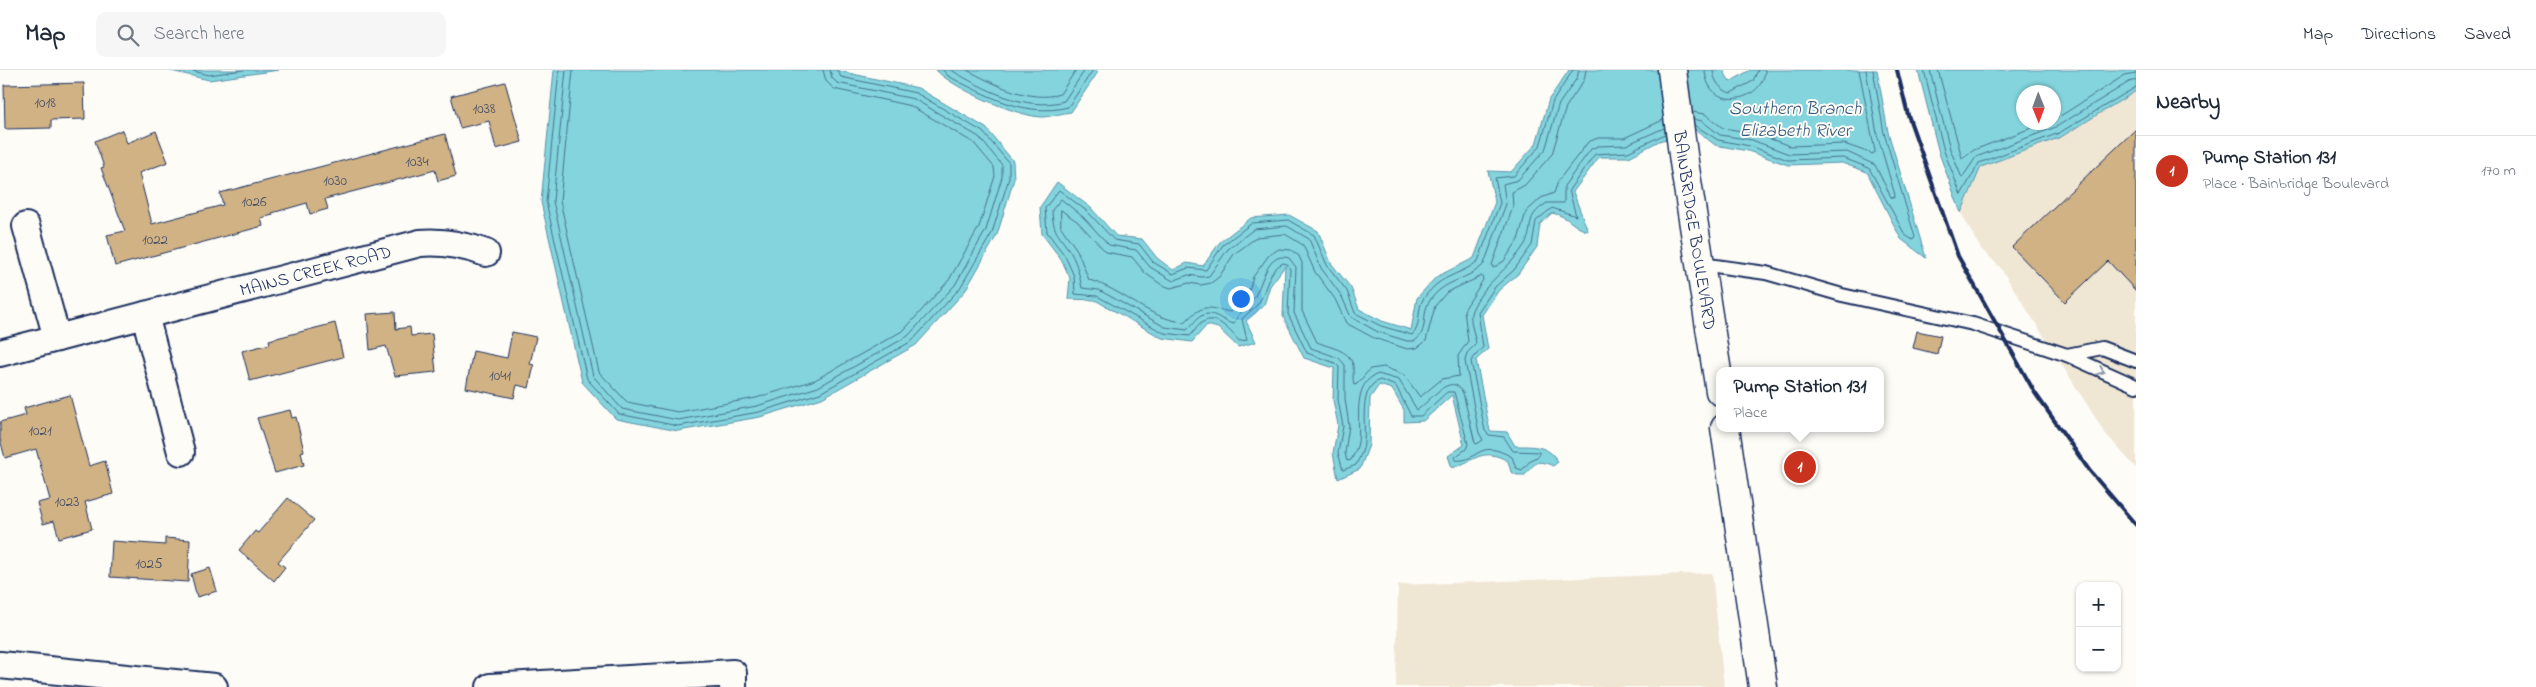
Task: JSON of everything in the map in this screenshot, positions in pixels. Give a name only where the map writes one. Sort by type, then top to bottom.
[{"type":"main road","name":"BAINBRIDGE BOULEVARD","points":[[1672,70],[1684,162],[1702,264],[1717,367]]},
{"type":"main road","points":[[1726,432],[1763,687]]},
{"type":"street","points":[[26,226],[57,338]]},
{"type":"street","name":"MAINS CREEK ROAD","points":[[0,353],[420,243],[461,244],[486,253]]},
{"type":"street","points":[[145,315],[181,452]]},
{"type":"street","points":[[0,665],[214,687]]},
{"type":"street","points":[[490,687],[733,680]]},
{"type":"lane","points":[[1702,264],[1766,273],[1842,295],[1972,324],[2067,355],[2136,386]]},
{"type":"lane","points":[[2067,355],[2102,348],[2136,361]]},
{"type":"shaded area","points":[[2136,91],[2136,468],[2105,433],[2000,267],[1981,249],[1961,213],[1981,167],[2061,137]]},
{"type":"shaded area","points":[[1712,573],[1724,687],[1396,687],[1398,585]]},
{"type":"water","points":[[167,70],[279,70],[209,80]]},
{"type":"water","points":[[554,70],[834,70],[918,88],[986,128],[1013,161],[1014,179],[997,235],[965,291],[916,345],[822,398],[760,417],[678,431],[616,419],[582,382],[541,202]]},
{"type":"water","points":[[936,70],[1094,70],[1098,72],[1071,112],[1044,117],[1019,113],[987,101],[956,85]]},
{"type":"water","name":"Southern Branch Elizabeth River","points":[[1569,70],[1723,70],[1730,82],[1750,70],[1877,70],[1888,132],[1926,258],[1901,239],[1867,172],[1842,163],[1788,165],[1748,151],[1715,145],[1696,130],[1659,141],[1629,157],[1599,157],[1573,192],[1588,231],[1552,213],[1540,224],[1537,247],[1518,274],[1499,290],[1482,315],[1488,349],[1476,360],[1490,431],[1507,432],[1515,446],[1545,449],[1558,462],[1553,466],[1540,462],[1531,467],[1525,475],[1517,475],[1511,472],[1508,461],[1492,455],[1485,455],[1452,468],[1448,456],[1464,445],[1452,395],[1423,421],[1404,422],[1404,410],[1392,389],[1379,385],[1370,398],[1369,445],[1360,469],[1338,479],[1333,453],[1338,425],[1333,400],[1334,368],[1304,358],[1283,316],[1285,266],[1270,286],[1264,305],[1246,321],[1256,342],[1238,347],[1218,328],[1207,325],[1192,342],[1162,338],[1095,300],[1068,299],[1070,278],[1061,259],[1042,234],[1040,207],[1057,182],[1091,208],[1116,236],[1142,239],[1157,258],[1173,270],[1187,263],[1203,266],[1220,242],[1251,218],[1289,215],[1318,231],[1331,263],[1351,288],[1359,309],[1382,321],[1411,330],[1417,298],[1436,277],[1474,258],[1495,202],[1488,171],[1511,172],[1536,144],[1549,99]]},
{"type":"water","points":[[1918,70],[2136,70],[2136,91],[2061,137],[1981,167],[1961,213],[1939,153]]},
{"type":"building","points":[[505,82],[522,142],[496,149],[489,121],[460,128],[451,96]]},
{"type":"building","points":[[84,83],[85,119],[51,120],[51,128],[5,129],[4,85]]},
{"type":"building","points":[[2136,129],[2136,291],[2108,261],[2065,302],[2012,247]]},
{"type":"building","points":[[122,130],[127,143],[156,131],[168,162],[139,173],[152,224],[223,205],[220,193],[445,134],[456,176],[438,181],[435,170],[325,199],[328,209],[310,214],[307,203],[261,218],[263,226],[115,266],[107,235],[125,231],[101,168],[104,167],[95,141]]},
{"type":"building","points":[[395,312],[396,329],[410,327],[411,336],[432,334],[436,372],[395,376],[386,346],[370,350],[367,314]]},
{"type":"building","points":[[335,323],[343,357],[250,381],[242,351],[270,344],[269,340]]},
{"type":"building","points":[[1917,331],[1941,336],[1937,354],[1913,348]]},
{"type":"building","points":[[512,332],[536,337],[530,364],[534,365],[529,388],[517,385],[514,398],[466,388],[473,351],[507,358]]},
{"type":"building","points":[[70,395],[89,466],[105,461],[113,494],[85,502],[92,529],[59,538],[54,521],[43,524],[37,503],[50,500],[36,449],[5,458],[0,439],[0,422],[26,415],[24,408]]},
{"type":"building","points":[[290,410],[292,418],[296,417],[304,451],[301,452],[304,465],[275,473],[257,418]]},
{"type":"building","points":[[288,498],[314,520],[278,562],[285,567],[274,581],[239,550],[255,531],[258,533]]},
{"type":"building","points":[[165,538],[190,540],[188,582],[110,577],[112,541],[165,545]]},
{"type":"building","points":[[210,568],[217,591],[197,597],[191,574]]},
{"type":"railway","points":[[1897,70],[1908,115],[1958,256],[2035,393],[2089,470],[2136,525]]},
{"type":"place","name":"Pump Station 131","points":[[1800,467]]}]
